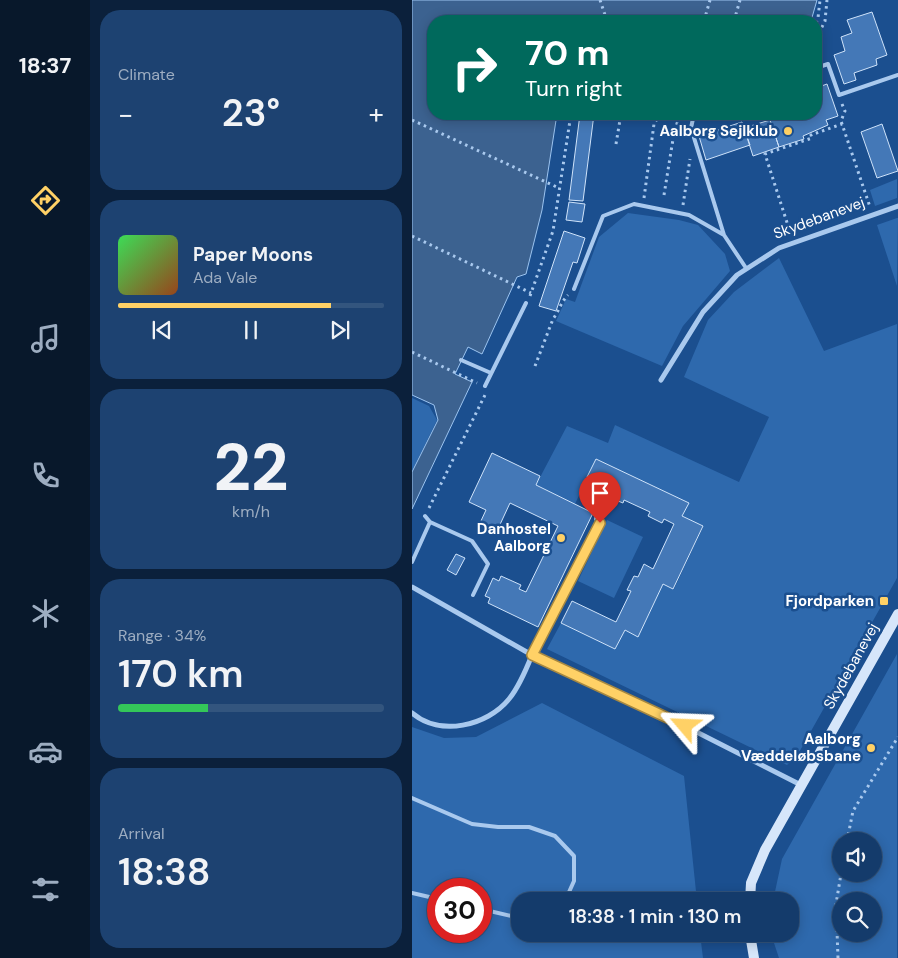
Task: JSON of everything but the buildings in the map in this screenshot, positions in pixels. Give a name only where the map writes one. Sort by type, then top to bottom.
[{"type":"street","name":"Skydebanevej","points":[[661,380],[703,312],[725,287],[746,268],[779,248],[793,242],[898,206]]},
{"type":"street","points":[[412,587],[532,655],[668,718],[801,785]]},
{"type":"street","name":"Skydebanevej","points":[[750,892],[751,883],[765,850],[898,614]]},
{"type":"street","points":[[412,713],[418,718],[441,726],[467,725],[491,716],[509,699],[532,655]]},
{"type":"street","points":[[751,942],[754,958]]},
{"type":"lane","points":[[822,66],[828,64],[840,95],[898,75]]},
{"type":"lane","points":[[693,120],[691,128],[724,235],[746,268]]},
{"type":"lane","points":[[574,289],[603,216],[634,204],[689,215],[724,235]]},
{"type":"lane","points":[[485,386],[526,303]]},
{"type":"lane","points":[[461,360],[491,373]]},
{"type":"lane","points":[[532,655],[600,523],[596,519],[599,498]]},
{"type":"lane","points":[[425,516],[430,522],[472,541],[488,564],[473,595]]},
{"type":"lane","points":[[412,562],[430,522]]},
{"type":"lane","points":[[412,798],[472,824],[498,827],[529,827],[555,836],[574,856],[574,881],[569,892]]},
{"type":"lane","points":[[412,893],[427,896]]},
{"type":"lane","points":[[492,912],[511,916]]},
{"type":"path","points":[[600,0],[605,15]]},
{"type":"path","points":[[706,15],[710,0]]},
{"type":"path","points":[[736,15],[740,0]]},
{"type":"path","points":[[818,15],[820,0]]},
{"type":"path","points":[[822,27],[825,21],[827,0]]},
{"type":"path","points":[[840,95],[845,112],[841,121],[873,214]]},
{"type":"path","points":[[412,120],[559,188]]},
{"type":"path","points":[[526,303],[550,241],[569,120]]},
{"type":"path","points":[[616,144],[620,120]]},
{"type":"path","points":[[643,206],[654,124],[656,120]]},
{"type":"path","points":[[664,195],[674,133],[678,120]]},
{"type":"path","points":[[793,242],[765,154],[812,138],[811,135],[842,124]]},
{"type":"path","points":[[682,214],[691,151]]},
{"type":"path","points":[[412,236],[531,293]]},
{"type":"path","points":[[535,366],[553,319],[563,299],[574,289]]},
{"type":"path","points":[[412,352],[485,386],[487,391],[425,516]]},
{"type":"path","points":[[849,832],[853,811],[898,737]]},
{"type":"path","points":[[838,958],[836,904],[840,882]]},
{"type":"shaded area","points":[[412,0],[817,0],[813,15],[427,15],[427,120],[556,120],[542,210],[526,274],[517,277],[482,354],[468,347],[455,374],[472,382],[412,509],[412,472],[438,420],[434,405],[412,395]]},
{"type":"shaded area","points":[[897,179],[897,198],[875,206],[870,190]]},
{"type":"shaded area","points":[[628,213],[679,220],[698,225],[725,254],[730,271],[683,326],[662,366],[556,321],[566,299],[575,302],[599,237]]},
{"type":"shaded area","points":[[898,218],[897,286],[877,225]]},
{"type":"shaded area","points":[[779,258],[824,351],[897,324],[897,578],[797,756],[787,765],[547,649],[561,623],[615,649],[625,630],[638,636],[663,584],[674,589],[703,527],[682,516],[688,503],[596,459],[575,504],[536,485],[567,426],[608,443],[615,425],[739,482],[769,417],[684,377],[708,320],[734,292]]},
{"type":"shaded area","points":[[412,398],[429,406],[437,420],[412,471]]},
{"type":"shaded area","points":[[607,520],[643,537],[614,598],[578,581]]},
{"type":"shaded area","name":"Aalborg Væddeløbsbane","points":[[897,654],[897,958],[779,958],[774,942],[799,942],[799,892],[775,892],[782,859]]},
{"type":"shaded area","points":[[542,703],[684,776],[696,892],[511,892],[511,942],[701,942],[703,958],[412,958],[412,727],[444,738],[476,737]]},
{"type":"place","name":"Aalborg Sejlklub","points":[[788,131]]},
{"type":"place","name":"Danhostel Aalborg","points":[[561,538]]},
{"type":"place","name":"Fjordparken","points":[[884,601]]},
{"type":"place","name":"Aalborg Væddeløbsbane","points":[[871,748]]},
{"type":"route","points":[[600,523],[532,655],[685,726]]}]
